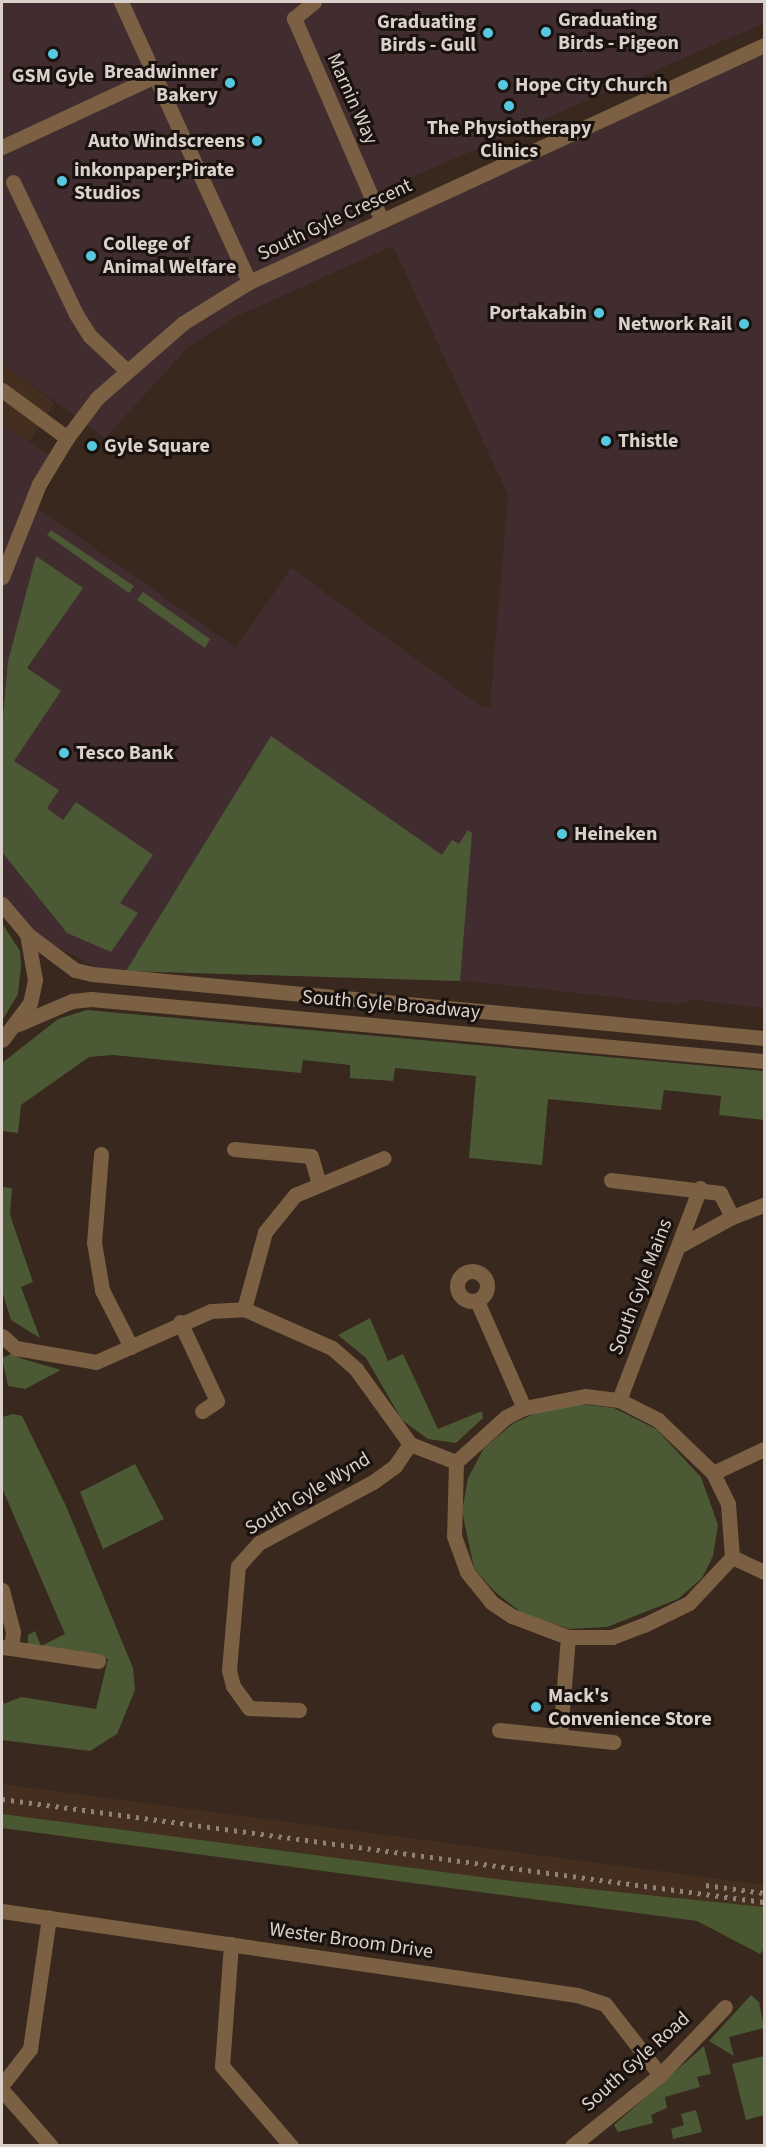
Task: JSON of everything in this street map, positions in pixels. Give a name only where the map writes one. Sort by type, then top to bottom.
[{"type":"street","points":[[121,2],[249,282]]},
{"type":"street","name":"Marnin Way","points":[[314,2],[294,18],[382,221]]},
{"type":"street","name":"South Gyle Crescent","points":[[2,577],[39,484],[68,438],[126,370],[183,323],[249,282],[765,45]]},
{"type":"street","points":[[2,147],[155,76]]},
{"type":"street","points":[[13,182],[76,314],[90,336],[126,370]]},
{"type":"street","points":[[2,390],[68,438]]},
{"type":"street","points":[[2,1040],[18,1024],[35,980],[27,934],[4,904]]},
{"type":"street","name":"South Gyle Broadway","points":[[27,934],[75,970],[92,974],[765,1038]]},
{"type":"street","name":"South Gyle Broadway","points":[[18,1024],[72,1001],[91,999],[765,1061]]},
{"type":"street","points":[[234,1149],[311,1156],[319,1184]]},
{"type":"street","points":[[101,1154],[94,1242],[102,1290],[131,1347]]},
{"type":"street","points":[[244,1309],[266,1232],[296,1195],[384,1158]]},
{"type":"street","points":[[611,1180],[720,1192],[732,1217]]},
{"type":"street","name":"South Gyle Mains","points":[[619,1400],[700,1188]]},
{"type":"street","points":[[679,1246],[732,1217],[765,1205]]},
{"type":"street","points":[[477,1301],[524,1408]]},
{"type":"street","points":[[2,1336],[16,1348],[74,1362],[96,1362],[180,1322],[211,1311],[244,1309],[332,1348],[356,1369],[410,1444],[456,1462]]},
{"type":"street","points":[[180,1322],[217,1401],[202,1411]]},
{"type":"street","points":[[585,1396],[619,1400],[658,1420],[713,1473],[728,1504],[732,1557],[689,1603],[644,1625],[612,1637],[568,1637],[512,1616],[491,1602],[467,1572],[454,1536],[456,1462],[506,1417],[524,1408],[585,1396]]},
{"type":"street","name":"South Gyle Wynd","points":[[299,1710],[249,1708],[233,1686],[229,1670],[238,1566],[260,1543],[373,1482],[395,1466],[410,1444]]},
{"type":"street","points":[[713,1473],[765,1449]]},
{"type":"street","points":[[732,1557],[765,1572]]},
{"type":"street","points":[[2,1590],[13,1617],[6,1648],[98,1660]]},
{"type":"street","points":[[560,1736],[568,1637]]},
{"type":"street","points":[[499,1730],[613,1742]]},
{"type":"street","name":"Wester Broom Drive","points":[[2,1911],[577,1995],[605,2004],[660,2075]]},
{"type":"street","points":[[2,2085],[30,2049],[49,1917]]},
{"type":"street","points":[[231,1944],[222,2066],[291,2145]]},
{"type":"street","name":"South Gyle Road","points":[[579,2143],[660,2075],[725,2007]]},
{"type":"street","points":[[2,2090],[51,2145]]},
{"type":"shaded area","points":[[2,2],[764,2],[764,23],[353,203],[367,235],[764,54],[764,1008],[694,1000],[676,1004],[478,982],[101,969],[2,919],[2,424],[60,463],[36,507],[236,648],[291,568],[482,707],[490,707],[508,495],[393,246],[233,318],[188,347],[105,438],[2,363]]},
{"type":"shaded area","points":[[2,363],[55,403],[29,442],[2,424]]},
{"type":"shaded area","points":[[2,1784],[764,1885],[764,1907],[512,1881],[2,1814]]},
{"type":"green space","points":[[51,530],[134,586],[129,593],[47,535]]},
{"type":"green space","points":[[36,556],[83,588],[27,668],[61,691],[14,761],[59,790],[47,808],[63,820],[76,802],[153,855],[120,903],[138,913],[111,952],[67,933],[2,852],[2,728],[8,661]]},
{"type":"green space","points":[[143,592],[210,639],[205,648],[137,600]]},
{"type":"green space","points":[[271,736],[442,855],[452,840],[459,844],[468,830],[472,833],[460,981],[126,971]]},
{"type":"green space","points":[[2,923],[20,951],[21,966],[18,994],[2,1021]]},
{"type":"green space","points":[[87,1010],[764,1071],[764,1120],[719,1115],[721,1096],[664,1090],[661,1110],[548,1099],[542,1165],[469,1158],[476,1076],[395,1068],[393,1081],[350,1078],[350,1065],[303,1060],[301,1073],[113,1055],[89,1057],[21,1105],[18,1133],[2,1131],[2,1063],[58,1019]]},
{"type":"green space","points":[[2,1187],[12,1188],[10,1215],[33,1282],[21,1287],[40,1338],[11,1320],[2,1291]]},
{"type":"green space","points":[[370,1318],[388,1361],[403,1354],[438,1429],[482,1411],[483,1418],[456,1443],[428,1439],[402,1420],[366,1358],[338,1335]]},
{"type":"green space","points":[[11,1354],[61,1370],[25,1389],[8,1386],[2,1358]]},
{"type":"green space","points":[[579,1404],[614,1408],[656,1429],[701,1477],[718,1525],[713,1556],[702,1578],[678,1599],[607,1627],[570,1629],[523,1614],[494,1591],[474,1568],[462,1511],[468,1478],[484,1448],[514,1423],[540,1411]]},
{"type":"green space","points":[[13,1414],[22,1416],[66,1506],[133,1668],[135,1690],[117,1734],[90,1751],[2,1740],[2,1695],[4,1704],[21,1697],[96,1709],[108,1659],[28,1648],[28,1635],[35,1631],[41,1646],[65,1634],[2,1488],[2,1417]]},
{"type":"green space","points":[[135,1464],[164,1519],[103,1549],[80,1492]]},
{"type":"green space","points":[[2,1814],[512,1881],[764,1907],[764,1949],[760,1954],[697,1921],[2,1828]]},
{"type":"green space","points":[[751,1995],[759,2002],[764,2028],[729,2037],[734,2056],[709,2041]]},
{"type":"green space","points":[[704,2046],[711,2074],[697,2077],[700,2087],[665,2097],[667,2108],[651,2115],[653,2123],[618,2132],[614,2125]]},
{"type":"green space","points":[[764,2056],[764,2115],[746,2120],[732,2064]]},
{"type":"green space","points":[[696,2110],[702,2132],[673,2139],[671,2129],[684,2125],[681,2114]]},
{"type":"railway","points":[[2,1799],[764,1902]]},
{"type":"railway","points":[[706,1885],[764,1893]]},
{"type":"place","name":"Graduating Birds - Pigeon","points":[[546,32]]},
{"type":"place","name":"Graduating Birds - Gull","points":[[488,33]]},
{"type":"place","name":"GSM Gyle","points":[[53,54]]},
{"type":"place","name":"Breadwinner Bakery","points":[[230,83]]},
{"type":"place","name":"Hope City Church","points":[[503,85]]},
{"type":"place","name":"The Physiotherapy Clinics","points":[[509,106]]},
{"type":"place","name":"Auto Windscreens","points":[[257,141]]},
{"type":"place","name":"inkonpaper;Pirate Studios","points":[[62,181]]},
{"type":"place","name":"College of Animal Welfare","points":[[91,256]]},
{"type":"place","name":"Portakabin","points":[[599,313]]},
{"type":"place","name":"Network Rail","points":[[744,324]]},
{"type":"place","name":"Thistle","points":[[606,441]]},
{"type":"place","name":"Gyle Square","points":[[92,446]]},
{"type":"place","name":"Tesco Bank","points":[[64,753]]},
{"type":"place","name":"Heineken","points":[[562,834]]},
{"type":"place","name":"Mack's Convenience Store","points":[[536,1707]]}]
